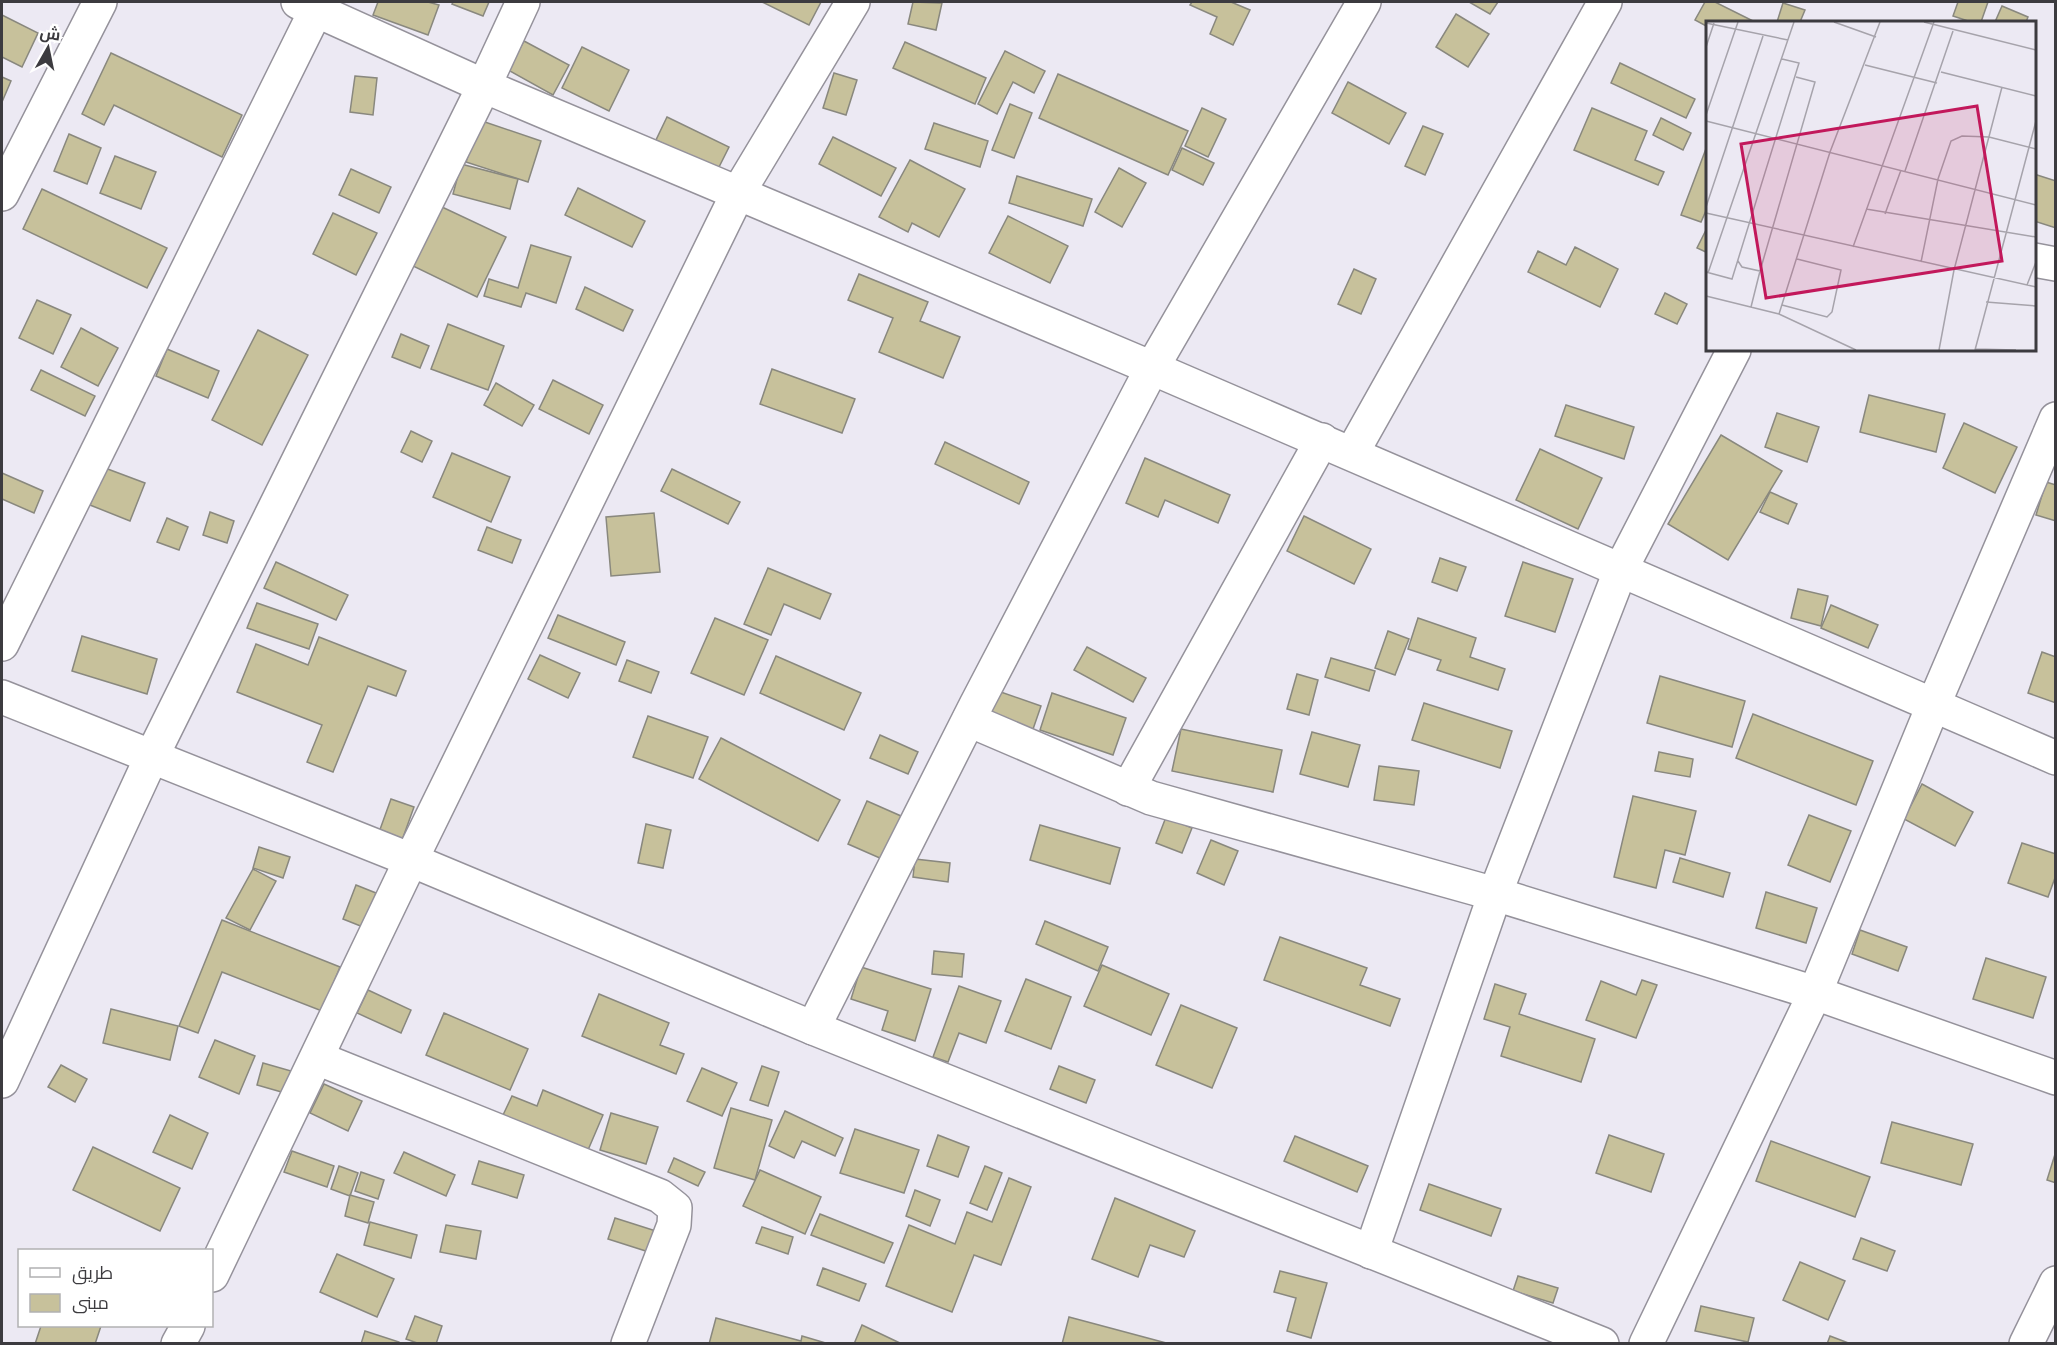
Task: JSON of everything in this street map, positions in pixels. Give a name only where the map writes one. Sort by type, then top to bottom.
[{"type":"street","points":[[2,194],[100,2]]},
{"type":"street","points":[[2,1081],[152,756],[484,86],[523,2]]},
{"type":"street","points":[[213,1273],[411,860],[738,193],[854,2]]},
{"type":"street","points":[[813,1028],[969,720],[1152,368],[1364,2]]},
{"type":"street","points":[[1352,453],[1605,2]]},
{"type":"street","points":[[2,644],[311,4],[484,86],[1322,440],[2055,758]]},
{"type":"street","points":[[2036,260],[2055,264]]},
{"type":"street","points":[[1371,1252],[1495,894],[1621,569],[1733,351]]},
{"type":"street","points":[[1646,1344],[1815,993],[1933,706],[2055,419]]},
{"type":"street","points":[[1128,789],[1322,440]]},
{"type":"street","points":[[2,697],[411,860],[813,1028],[1602,1344]]},
{"type":"street","points":[[969,720],[1151,798],[1495,894],[1815,993],[2055,1078]]},
{"type":"street","points":[[317,1058],[660,1196],[675,1208],[674,1225],[628,1344]]},
{"type":"street","points":[[2026,1344],[2055,1283]]},
{"type":"street","points":[[178,1344],[187,1327]]},
{"type":"building","points":[[378,2],[428,2],[439,5],[428,35],[373,15]]},
{"type":"building","points":[[453,2],[489,2],[483,16],[452,4]]},
{"type":"building","points":[[762,2],[821,2],[809,25]]},
{"type":"building","points":[[913,2],[942,3],[936,30],[908,24]]},
{"type":"building","points":[[1192,2],[1231,2],[1250,10],[1233,45],[1210,34],[1217,17],[1190,5]]},
{"type":"building","points":[[1469,2],[1498,2],[1490,14]]},
{"type":"building","points":[[1705,2],[1715,2],[1753,21],[1706,21],[1706,26],[1695,20]]},
{"type":"building","points":[[1958,2],[1988,2],[1981,21],[1968,21],[1953,16]]},
{"type":"building","points":[[1783,3],[1805,10],[1800,21],[1777,21]]},
{"type":"building","points":[[2002,6],[2028,17],[2026,21],[1995,21]]},
{"type":"building","points":[[1456,14],[1489,34],[1468,67],[1436,47]]},
{"type":"building","points":[[2,15],[38,33],[22,67],[2,57]]},
{"type":"building","points":[[524,41],[569,65],[553,95],[508,70]]},
{"type":"building","points":[[905,42],[986,78],[975,104],[893,68]]},
{"type":"building","points":[[582,47],[629,70],[609,111],[562,88]]},
{"type":"building","points":[[1005,51],[1045,71],[1034,93],[1013,82],[997,114],[978,104]]},
{"type":"building","points":[[111,53],[242,115],[222,157],[114,105],[104,125],[82,114]]},
{"type":"building","points":[[1620,63],[1695,99],[1686,118],[1611,83]]},
{"type":"building","points":[[834,73],[857,80],[846,115],[823,108]]},
{"type":"building","points":[[1058,74],[1188,131],[1168,175],[1039,118]]},
{"type":"building","points":[[355,76],[377,78],[373,115],[350,112]]},
{"type":"building","points":[[2,77],[11,81],[2,102]]},
{"type":"building","points":[[1348,82],[1406,113],[1389,144],[1332,113]]},
{"type":"building","points":[[1010,104],[1032,113],[1014,158],[992,150]]},
{"type":"building","points":[[1202,108],[1226,119],[1208,157],[1185,146]]},
{"type":"building","points":[[1592,108],[1647,131],[1635,160],[1664,172],[1658,185],[1574,150]]},
{"type":"building","points":[[667,117],[729,147],[717,171],[656,140]]},
{"type":"building","points":[[1661,118],[1691,133],[1683,150],[1653,135]]},
{"type":"building","points":[[479,120],[541,141],[528,182],[466,162]]},
{"type":"building","points":[[934,123],[988,141],[980,167],[925,149]]},
{"type":"building","points":[[1423,126],[1443,134],[1425,175],[1405,166]]},
{"type":"building","points":[[69,134],[101,148],[87,184],[54,171]]},
{"type":"building","points":[[833,137],[896,168],[881,196],[819,164]]},
{"type":"building","points":[[1182,148],[1214,163],[1203,185],[1172,170]]},
{"type":"building","points":[[1706,149],[1706,211],[1701,222],[1681,215]]},
{"type":"building","points":[[115,156],[156,172],[141,209],[100,193]]},
{"type":"building","points":[[910,160],[965,189],[939,237],[912,223],[908,232],[879,217]]},
{"type":"building","points":[[461,164],[518,179],[510,209],[453,194]]},
{"type":"building","points":[[1119,168],[1146,183],[1122,227],[1095,212]]},
{"type":"building","points":[[351,169],[391,187],[379,213],[339,195]]},
{"type":"building","points":[[2036,175],[2056,181],[2056,228],[2036,222]]},
{"type":"building","points":[[1017,176],[1092,199],[1083,226],[1009,203]]},
{"type":"building","points":[[578,188],[645,221],[632,247],[565,215]]},
{"type":"building","points":[[42,189],[167,248],[147,288],[23,229]]},
{"type":"building","points":[[442,207],[506,237],[477,297],[413,266]]},
{"type":"building","points":[[333,213],[377,233],[356,275],[313,254]]},
{"type":"building","points":[[1008,216],[1068,246],[1050,283],[989,253]]},
{"type":"building","points":[[1706,230],[1706,252],[1697,248]]},
{"type":"building","points":[[531,245],[571,257],[556,303],[526,293],[521,307],[484,296],[489,279],[518,288]]},
{"type":"building","points":[[1575,247],[1618,269],[1600,307],[1528,272],[1538,251],[1566,265]]},
{"type":"building","points":[[1354,269],[1376,279],[1361,314],[1338,304]]},
{"type":"building","points":[[859,274],[928,302],[920,321],[960,337],[943,378],[879,352],[893,318],[848,300]]},
{"type":"building","points":[[585,287],[633,310],[623,331],[576,309]]},
{"type":"building","points":[[1665,293],[1687,304],[1677,324],[1655,314]]},
{"type":"building","points":[[37,300],[71,315],[53,354],[19,338]]},
{"type":"building","points":[[448,324],[504,346],[488,390],[431,369]]},
{"type":"building","points":[[81,328],[118,348],[98,386],[61,367]]},
{"type":"building","points":[[258,330],[308,355],[262,445],[212,420]]},
{"type":"building","points":[[401,334],[429,346],[420,368],[392,357]]},
{"type":"building","points":[[167,349],[219,371],[208,398],[156,376]]},
{"type":"building","points":[[772,369],[855,399],[842,433],[760,404]]},
{"type":"building","points":[[41,370],[95,396],[85,416],[31,390]]},
{"type":"building","points":[[553,380],[603,405],[589,434],[539,409]]},
{"type":"building","points":[[496,383],[534,405],[522,426],[484,405]]},
{"type":"building","points":[[1869,395],[1945,414],[1936,452],[1860,432]]},
{"type":"building","points":[[1566,405],[1634,427],[1624,459],[1555,436]]},
{"type":"building","points":[[1777,413],[1819,427],[1807,462],[1765,447]]},
{"type":"building","points":[[1964,423],[2017,447],[1995,493],[1943,468]]},
{"type":"building","points":[[411,431],[432,441],[422,462],[401,452]]},
{"type":"building","points":[[1721,435],[1782,471],[1728,560],[1668,524]]},
{"type":"building","points":[[945,442],[1029,482],[1019,504],[935,464]]},
{"type":"building","points":[[1540,449],[1602,478],[1578,529],[1516,500]]},
{"type":"building","points":[[452,453],[510,477],[491,522],[433,497]]},
{"type":"building","points":[[1145,458],[1230,495],[1218,523],[1165,500],[1158,517],[1126,503]]},
{"type":"building","points":[[105,468],[145,483],[130,521],[90,505]]},
{"type":"building","points":[[672,469],[740,502],[728,524],[661,491]]},
{"type":"building","points":[[2,473],[43,491],[34,513],[2,499]]},
{"type":"building","points":[[2046,482],[2056,485],[2056,521],[2036,515]]},
{"type":"building","points":[[1770,492],[1797,504],[1788,524],[1760,512]]},
{"type":"building","points":[[210,512],[234,521],[227,543],[203,535]]},
{"type":"building","points":[[654,513],[660,572],[611,576],[606,517]]},
{"type":"building","points":[[1304,516],[1371,549],[1354,584],[1287,551]]},
{"type":"building","points":[[167,518],[188,527],[179,550],[157,542]]},
{"type":"building","points":[[487,527],[521,540],[512,563],[478,550]]},
{"type":"building","points":[[1440,558],[1466,567],[1457,591],[1432,582]]},
{"type":"building","points":[[276,562],[348,595],[336,620],[264,588]]},
{"type":"building","points":[[1523,562],[1573,579],[1555,632],[1505,616]]},
{"type":"building","points":[[768,568],[831,594],[820,619],[784,604],[771,635],[744,624]]},
{"type":"building","points":[[1798,589],[1828,596],[1821,626],[1791,618]]},
{"type":"building","points":[[257,603],[318,624],[309,649],[247,628]]},
{"type":"building","points":[[1831,605],[1878,625],[1868,648],[1821,628]]},
{"type":"building","points":[[558,615],[625,642],[616,665],[548,638]]},
{"type":"building","points":[[715,618],[768,640],[744,695],[691,673]]},
{"type":"building","points":[[1418,618],[1476,638],[1470,657],[1505,669],[1498,690],[1437,670],[1441,660],[1408,649]]},
{"type":"building","points":[[1388,631],[1409,639],[1395,675],[1375,668]]},
{"type":"building","points":[[82,636],[157,659],[147,694],[72,671]]},
{"type":"building","points":[[319,637],[406,671],[396,696],[368,686],[333,772],[307,762],[322,725],[237,692],[256,644],[308,665]]},
{"type":"building","points":[[1087,647],[1146,678],[1133,702],[1074,670]]},
{"type":"building","points":[[2042,652],[2056,657],[2056,703],[2028,693]]},
{"type":"building","points":[[540,655],[580,673],[568,698],[528,679]]},
{"type":"building","points":[[776,656],[861,693],[844,730],[760,693]]},
{"type":"building","points":[[1331,658],[1375,671],[1369,691],[1325,677]]},
{"type":"building","points":[[627,660],[659,672],[651,693],[619,681]]},
{"type":"building","points":[[1297,674],[1318,680],[1309,715],[1287,709]]},
{"type":"building","points":[[1660,676],[1745,701],[1732,747],[1647,723]]},
{"type":"building","points":[[995,690],[1041,706],[1031,735],[985,718]]},
{"type":"building","points":[[1052,693],[1126,718],[1113,755],[1040,730]]},
{"type":"building","points":[[1424,703],[1512,731],[1500,768],[1412,740]]},
{"type":"building","points":[[1753,714],[1873,761],[1856,805],[1736,758]]},
{"type":"building","points":[[648,716],[708,737],[693,778],[633,757]]},
{"type":"building","points":[[1181,729],[1282,750],[1273,792],[1172,771]]},
{"type":"building","points":[[1312,732],[1360,745],[1348,787],[1300,774]]},
{"type":"building","points":[[880,735],[918,752],[908,774],[870,758]]},
{"type":"building","points":[[721,738],[840,800],[818,841],[699,779]]},
{"type":"building","points":[[1659,752],[1693,759],[1690,777],[1655,771]]},
{"type":"building","points":[[1379,766],[1419,771],[1414,805],[1374,800]]},
{"type":"building","points":[[1922,784],[1973,812],[1955,846],[1904,819]]},
{"type":"building","points":[[1633,796],[1696,811],[1685,855],[1665,850],[1656,888],[1614,877]]},
{"type":"building","points":[[391,799],[414,807],[401,843],[378,835]]},
{"type":"building","points":[[867,801],[901,816],[882,859],[848,844]]},
{"type":"building","points":[[1809,815],[1851,831],[1830,882],[1788,865]]},
{"type":"building","points":[[1166,817],[1192,828],[1182,853],[1156,843]]},
{"type":"building","points":[[646,824],[671,830],[663,868],[638,863]]},
{"type":"building","points":[[1040,825],[1120,848],[1110,884],[1030,860]]},
{"type":"building","points":[[1211,840],[1238,851],[1224,885],[1197,873]]},
{"type":"building","points":[[2022,843],[2056,854],[2056,875],[2048,897],[2008,883]]},
{"type":"building","points":[[259,847],[290,857],[283,878],[253,868]]},
{"type":"building","points":[[1680,858],[1730,873],[1723,897],[1673,882]]},
{"type":"building","points":[[915,859],[950,863],[948,882],[913,877]]},
{"type":"building","points":[[253,869],[276,881],[250,930],[226,918]]},
{"type":"building","points":[[356,885],[376,893],[363,927],[343,919]]},
{"type":"building","points":[[1766,892],[1817,908],[1806,943],[1756,928]]},
{"type":"building","points":[[222,920],[340,967],[322,1011],[222,972],[198,1033],[179,1026]]},
{"type":"building","points":[[1045,921],[1108,947],[1098,971],[1036,944]]},
{"type":"building","points":[[1860,930],[1907,947],[1898,971],[1852,954]]},
{"type":"building","points":[[1280,937],[1367,968],[1360,985],[1400,999],[1390,1026],[1264,980]]},
{"type":"building","points":[[934,951],[964,954],[962,977],[932,974]]},
{"type":"building","points":[[1986,958],[2046,977],[2033,1018],[1973,999]]},
{"type":"building","points":[[1102,965],[1169,994],[1151,1035],[1084,1006]]},
{"type":"building","points":[[861,967],[931,989],[915,1041],[882,1030],[888,1011],[851,999]]},
{"type":"building","points":[[1026,979],[1071,997],[1051,1049],[1005,1031]]},
{"type":"building","points":[[1642,980],[1657,985],[1636,1038],[1586,1020],[1601,981],[1636,995]]},
{"type":"building","points":[[1495,984],[1526,994],[1519,1014],[1595,1039],[1581,1082],[1501,1056],[1510,1027],[1484,1019]]},
{"type":"building","points":[[959,986],[1001,1001],[986,1043],[959,1033],[948,1062],[933,1057]]},
{"type":"building","points":[[368,990],[411,1010],[401,1033],[357,1013]]},
{"type":"building","points":[[599,994],[669,1023],[660,1045],[684,1054],[676,1074],[582,1036]]},
{"type":"building","points":[[1181,1005],[1237,1028],[1212,1088],[1156,1065]]},
{"type":"building","points":[[111,1009],[178,1026],[170,1060],[103,1043]]},
{"type":"building","points":[[444,1013],[528,1049],[510,1090],[426,1055]]},
{"type":"building","points":[[215,1040],[255,1056],[239,1094],[199,1077]]},
{"type":"building","points":[[263,1063],[291,1071],[285,1093],[257,1085]]},
{"type":"building","points":[[61,1065],[87,1079],[75,1102],[48,1087]]},
{"type":"building","points":[[762,1066],[779,1072],[768,1106],[750,1100]]},
{"type":"building","points":[[1059,1066],[1095,1080],[1086,1103],[1050,1089]]},
{"type":"building","points":[[702,1068],[737,1083],[722,1116],[687,1101]]},
{"type":"building","points":[[324,1084],[362,1101],[348,1131],[310,1113]]},
{"type":"building","points":[[543,1090],[603,1115],[588,1150],[503,1115],[512,1096],[537,1106]]},
{"type":"building","points":[[731,1108],[772,1120],[755,1180],[714,1168]]},
{"type":"building","points":[[785,1111],[843,1138],[835,1156],[802,1141],[794,1158],[769,1146]]},
{"type":"building","points":[[611,1113],[658,1127],[646,1164],[600,1150]]},
{"type":"building","points":[[170,1115],[208,1133],[192,1169],[153,1152]]},
{"type":"building","points":[[1892,1122],[1973,1144],[1961,1185],[1881,1163]]},
{"type":"building","points":[[855,1129],[919,1150],[904,1193],[840,1173]]},
{"type":"building","points":[[938,1135],[969,1147],[958,1177],[927,1166]]},
{"type":"building","points":[[1609,1135],[1664,1154],[1651,1192],[1596,1173]]},
{"type":"building","points":[[1295,1136],[1368,1166],[1357,1192],[1284,1161]]},
{"type":"building","points":[[1771,1141],[1870,1177],[1855,1217],[1756,1181]]},
{"type":"building","points":[[93,1147],[180,1188],[160,1231],[73,1190]]},
{"type":"building","points":[[292,1151],[334,1166],[327,1187],[284,1172]]},
{"type":"building","points":[[2056,1151],[2056,1183],[2047,1180]]},
{"type":"building","points":[[404,1152],[455,1175],[446,1196],[394,1173]]},
{"type":"building","points":[[674,1158],[705,1172],[698,1186],[668,1172]]},
{"type":"building","points":[[479,1161],[524,1175],[517,1198],[472,1184]]},
{"type":"building","points":[[339,1166],[358,1173],[350,1196],[331,1189]]},
{"type":"building","points":[[985,1166],[1002,1173],[987,1210],[970,1203]]},
{"type":"building","points":[[760,1170],[821,1197],[805,1234],[743,1206]]},
{"type":"building","points":[[361,1172],[384,1180],[378,1199],[355,1191]]},
{"type":"building","points":[[1009,1178],[1031,1187],[1001,1265],[974,1255],[952,1312],[886,1286],[909,1225],[955,1244],[967,1212],[992,1222]]},
{"type":"building","points":[[1429,1184],[1501,1209],[1491,1236],[1420,1210]]},
{"type":"building","points":[[915,1190],[940,1200],[930,1226],[906,1216]]},
{"type":"building","points":[[350,1195],[374,1202],[368,1223],[345,1216]]},
{"type":"building","points":[[1115,1198],[1195,1231],[1184,1257],[1150,1245],[1138,1277],[1092,1259]]},
{"type":"building","points":[[820,1214],[893,1243],[884,1263],[811,1235]]},
{"type":"building","points":[[615,1218],[659,1232],[652,1253],[608,1239]]},
{"type":"building","points":[[370,1222],[417,1235],[411,1258],[364,1245]]},
{"type":"building","points":[[446,1225],[481,1231],[476,1259],[440,1252]]},
{"type":"building","points":[[762,1227],[793,1237],[788,1254],[756,1243]]},
{"type":"building","points":[[1861,1238],[1895,1251],[1887,1271],[1853,1259]]},
{"type":"building","points":[[337,1254],[394,1279],[377,1317],[320,1292]]},
{"type":"building","points":[[1800,1262],[1845,1281],[1828,1320],[1783,1300]]},
{"type":"building","points":[[823,1268],[866,1284],[859,1301],[817,1285]]},
{"type":"building","points":[[1280,1271],[1327,1283],[1311,1338],[1287,1331],[1296,1298],[1274,1292]]},
{"type":"building","points":[[1518,1276],[1558,1288],[1553,1303],[1513,1291]]},
{"type":"building","points":[[1701,1306],[1754,1318],[1748,1342],[1695,1331]]},
{"type":"building","points":[[415,1316],[442,1326],[436,1344],[420,1344],[406,1339]]},
{"type":"building","points":[[1069,1317],[1170,1344],[1062,1344]]},
{"type":"building","points":[[716,1318],[801,1341],[802,1336],[829,1344],[709,1344]]},
{"type":"building","points":[[862,1325],[902,1344],[854,1344]]},
{"type":"building","points":[[41,1327],[101,1327],[95,1344],[35,1344]]},
{"type":"building","points":[[365,1331],[399,1342],[399,1344],[361,1344]]},
{"type":"building","points":[[1830,1336],[1851,1344],[1827,1344]]}]
